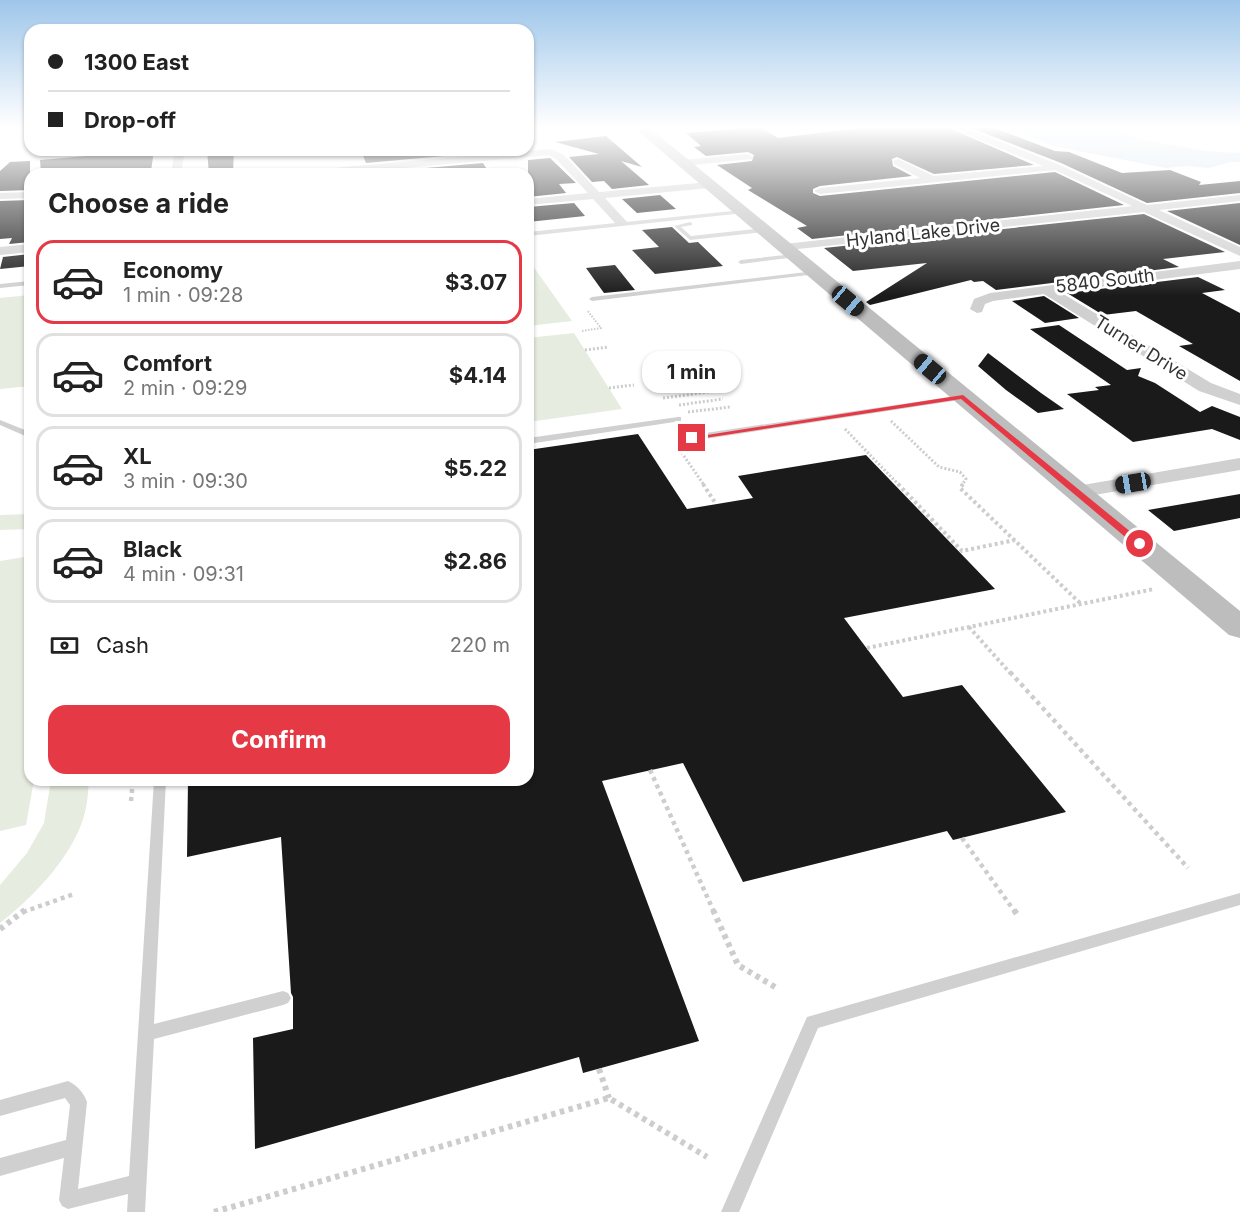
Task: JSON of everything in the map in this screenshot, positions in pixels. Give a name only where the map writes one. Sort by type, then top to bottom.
[{"type":"main road","points":[[706,183],[1240,628]]},
{"type":"street","points":[[584,183],[621,222]]},
{"type":"street","points":[[820,191],[906,183]]},
{"type":"street","points":[[1089,183],[1240,252]]},
{"type":"street","points":[[534,201],[709,185]]},
{"type":"street","points":[[0,196],[24,195]]},
{"type":"street","name":"Hyland Lake Drive","points":[[789,252],[1240,198]]},
{"type":"street","points":[[0,250],[24,248]]},
{"type":"street","name":"5840 South","points":[[977,309],[980,302],[990,297],[1240,265]]},
{"type":"street","name":"Turner Drive","points":[[1045,289],[1204,387],[1240,400]]},
{"type":"street","points":[[1077,492],[1240,464]]},
{"type":"lane","points":[[752,220],[690,238],[677,226],[752,220]]},
{"type":"lane","points":[[534,234],[752,220]]},
{"type":"lane","points":[[741,262],[789,252]]},
{"type":"lane","points":[[592,299],[815,273]]},
{"type":"lane","points":[[0,286],[24,284]]},
{"type":"lane","points":[[692,438],[963,397]]},
{"type":"lane","points":[[534,440],[681,416]]},
{"type":"lane","points":[[0,422],[24,432]]},
{"type":"lane","points":[[136,1212],[160,786]]},
{"type":"lane","points":[[730,1212],[813,1022],[1240,899]]},
{"type":"lane","points":[[146,1034],[283,998]]},
{"type":"lane","points":[[0,1108],[68,1089],[79,1102],[67,1206],[138,1183]]},
{"type":"lane","points":[[0,1167],[74,1147]]},
{"type":"path","points":[[585,350],[608,347]]},
{"type":"path","points":[[609,388],[634,385]]},
{"type":"path","points":[[663,398],[717,391]]},
{"type":"path","points":[[670,406],[723,399]]},
{"type":"path","points":[[681,416],[730,406]]},
{"type":"path","points":[[885,415],[939,467],[960,472],[966,478],[960,488],[1081,604]]},
{"type":"path","points":[[838,422],[962,550],[1015,540]]},
{"type":"path","points":[[677,446],[716,504]]},
{"type":"path","points":[[867,648],[1154,589]]},
{"type":"path","points":[[969,627],[1188,868]]},
{"type":"path","points":[[650,770],[738,965],[775,987]]},
{"type":"path","points":[[131,801],[132,786]]},
{"type":"path","points":[[962,838],[1018,917]]},
{"type":"path","points":[[0,929],[25,910],[74,894]]},
{"type":"path","points":[[599,1069],[609,1098],[707,1157]]},
{"type":"path","points":[[214,1212],[609,1098]]},
{"type":"shaded area","points":[[534,267],[572,321],[534,325]]},
{"type":"shaded area","points":[[24,296],[24,387],[0,389],[0,298]]},
{"type":"shaded area","points":[[574,333],[622,409],[534,421],[534,337]]},
{"type":"shaded area","points":[[24,514],[24,529],[0,530],[0,515]]},
{"type":"shaded area","points":[[24,557],[24,786],[33,786],[26,825],[0,831],[0,561]]},
{"type":"shaded area","points":[[50,786],[89,786],[87,805],[81,824],[64,857],[27,900],[0,923],[0,885],[27,853],[44,823]]},
{"type":"building","points":[[0,183],[24,183],[24,190],[0,191]]},
{"type":"building","points":[[534,183],[576,183],[559,184],[566,193],[534,196]]},
{"type":"building","points":[[606,183],[646,183],[649,185],[612,189]]},
{"type":"building","points":[[744,183],[852,183],[820,186],[813,189],[813,193],[820,196],[952,183],[1077,183],[1124,205],[812,239],[797,228],[807,226],[748,190],[752,188]]},
{"type":"building","points":[[1103,183],[1201,183],[1199,185],[1240,183],[1240,193],[1147,203]]},
{"type":"building","points":[[660,195],[676,209],[637,213],[622,199]]},
{"type":"building","points":[[24,200],[24,243],[9,244],[12,238],[0,239],[0,201]]},
{"type":"building","points":[[574,203],[585,216],[534,221],[534,206]]},
{"type":"building","points":[[1240,203],[1240,245],[1167,211]]},
{"type":"building","points":[[1144,214],[1225,252],[1163,259],[1179,267],[996,290],[983,281],[971,280],[870,305],[866,302],[927,263],[853,271],[824,248]]},
{"type":"building","points":[[672,227],[689,243],[698,242],[723,266],[655,274],[632,250],[659,247],[642,230]]},
{"type":"building","points":[[24,255],[24,267],[0,269],[3,257]]},
{"type":"building","points":[[615,265],[635,290],[604,293],[586,268]]},
{"type":"building","points":[[1198,277],[1225,290],[1202,293],[1240,313],[1240,381],[1179,346],[1193,344],[1136,311],[1103,315],[1067,293]]},
{"type":"building","points":[[1044,296],[1079,318],[1045,323],[1012,301]]},
{"type":"building","points":[[1059,325],[1127,370],[1141,368],[1138,376],[1155,383],[1200,412],[1212,406],[1240,417],[1240,440],[1212,429],[1133,442],[1067,394],[1099,390],[1095,387],[1111,385],[1030,329]]},
{"type":"building","points":[[988,353],[1064,409],[1038,413],[1006,390],[978,366]]},
{"type":"building","points":[[638,434],[687,509],[753,498],[738,476],[866,455],[995,589],[844,618],[903,697],[962,685],[1066,812],[953,840],[947,831],[743,882],[683,763],[602,781],[699,1041],[583,1073],[579,1057],[255,1149],[253,1038],[293,1029],[293,997],[281,837],[187,857],[188,786],[534,786],[534,449]]},
{"type":"building","points":[[1240,494],[1240,518],[1174,531],[1148,510]]},
{"type":"route","points":[[692,438],[963,397],[1140,544]]}]
